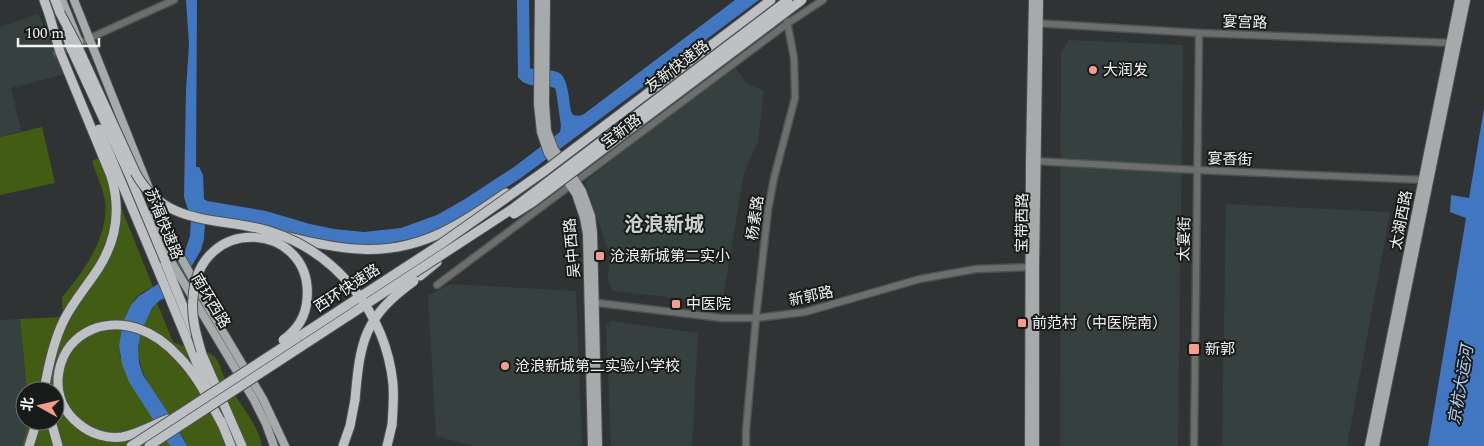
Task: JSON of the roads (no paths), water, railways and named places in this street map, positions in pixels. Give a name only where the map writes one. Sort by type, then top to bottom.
[{"type":"highway","points":[[44,0],[60,52],[111,176],[117,211],[116,228],[110,247],[99,268],[64,320],[51,357],[46,381]]},
{"type":"highway","points":[[55,0],[136,174],[146,189],[159,202],[180,213],[205,220],[270,231],[316,244],[349,249],[376,250],[404,245],[445,231],[546,170]]},
{"type":"highway","name":"友新快速路","points":[[575,148],[771,0]]},
{"type":"highway","name":"友新快速路","points":[[583,155],[788,0]]},
{"type":"highway","points":[[344,446],[354,409],[358,365],[362,348],[373,321],[385,304],[420,276],[510,216],[569,182],[802,0]]},
{"type":"highway","name":"苏福快速路","points":[[60,13],[70,46],[128,172],[242,446]]},
{"type":"highway","name":"苏福快速路","points":[[49,14],[231,446]]},
{"type":"highway","name":"西环快速路","points":[[131,446],[441,244],[575,148]]},
{"type":"highway","name":"西环快速路","points":[[149,446],[447,253],[512,209],[583,155]]},
{"type":"highway","points":[[512,209],[569,182]]},
{"type":"highway","points":[[270,231],[297,243],[333,266],[350,283],[371,314],[384,344],[393,385],[392,425],[387,446]]},
{"type":"highway","points":[[201,351],[194,322],[193,296],[198,274],[206,258],[222,245],[248,237],[270,240],[284,247],[296,259],[305,275],[308,295],[302,318],[287,338],[228,382]]},
{"type":"highway","points":[[420,276],[447,253]]},
{"type":"highway","points":[[182,412],[129,435],[109,437],[89,431],[71,417],[64,408],[60,397],[58,389],[59,373],[65,352],[78,337],[90,330],[103,326],[123,325],[144,331],[157,338],[180,358],[199,383],[222,424]]},
{"type":"highway","points":[[49,381],[51,357]]},
{"type":"highway","points":[[29,446],[34,431]]},
{"type":"highway","points":[[54,431],[58,446]]},
{"type":"main road","name":"南环西路","points":[[62,0],[121,140],[149,213],[172,263],[254,400],[274,446]]},
{"type":"main road","name":"南环西路","points":[[74,0],[158,210],[178,252],[263,399],[284,446]]},
{"type":"main road","name":"吴中西路","points":[[539,0],[542,90],[546,139],[569,182],[585,199],[592,226],[594,247],[592,446]]},
{"type":"main road","name":"吴中西路","points":[[541,65],[546,0]]},
{"type":"main road","name":"宝带西路","points":[[1029,446],[1036,23],[1034,0]]},
{"type":"main road","name":"宝带西路","points":[[1036,23],[1040,0]]},
{"type":"main road","name":"太湖西路","points":[[1369,446],[1454,43],[1460,0]]},
{"type":"main road","name":"太湖西路","points":[[1454,43],[1466,0]]},
{"type":"main road","name":"太湖西路","points":[[1375,446],[1426,180]]},
{"type":"main road","name":"宝带西路","points":[[1032,267],[1035,446]]},
{"type":"main road","name":"吴中西路","points":[[592,302],[598,446]]},
{"type":"street","points":[[57,53],[174,0]]},
{"type":"street","name":"杨素路","points":[[746,446],[763,248],[771,195],[795,98],[794,58],[788,23],[776,0]]},
{"type":"street","name":"宝新路","points":[[436,285],[569,182],[788,23],[823,0]]},
{"type":"street","name":"宴宫路","points":[[1036,23],[1199,33],[1454,43]]},
{"type":"street","name":"太宴街","points":[[1194,446],[1199,33]]},
{"type":"street","name":"宴香街","points":[[1033,161],[1426,180]]},
{"type":"street","name":"新郭路","points":[[592,302],[722,318],[756,318],[805,312],[920,280],[976,269],[1032,267]]},
{"type":"water","points":[[186,0],[197,0],[196,167],[199,167],[203,175],[204,199],[266,211],[334,229],[364,232],[401,228],[437,215],[514,167],[560,132],[561,126],[555,88],[530,85],[521,81],[518,77],[517,0],[529,0],[530,68],[554,71],[561,74],[566,83],[571,111],[573,115],[579,116],[735,0],[759,0],[521,178],[470,211],[428,234],[378,246],[343,246],[205,221],[201,250],[179,288],[152,308],[141,332],[138,347],[139,363],[143,375],[187,446],[170,446],[129,382],[122,364],[119,346],[123,322],[131,305],[139,296],[168,276],[185,251],[190,236],[191,219],[184,197],[189,44]]},
{"type":"water","name":"京杭大运河","points":[[1484,108],[1484,446],[1428,446],[1466,218],[1450,212],[1451,195],[1469,198]]},
{"type":"place","name":"大润发","points":[[1093,70]]},
{"type":"place","name":"沧浪新城第二实小","points":[[600,256]]},
{"type":"place","name":"中医院","points":[[676,304]]},
{"type":"place","name":"前范村（中医院南）","points":[[1022,323]]},
{"type":"place","name":"新郭","points":[[1194,349]]},
{"type":"place","name":"沧浪新城第二实验小学校","points":[[505,366]]},
{"type":"district","name":"沧浪新城","points":[[664,224]]}]
